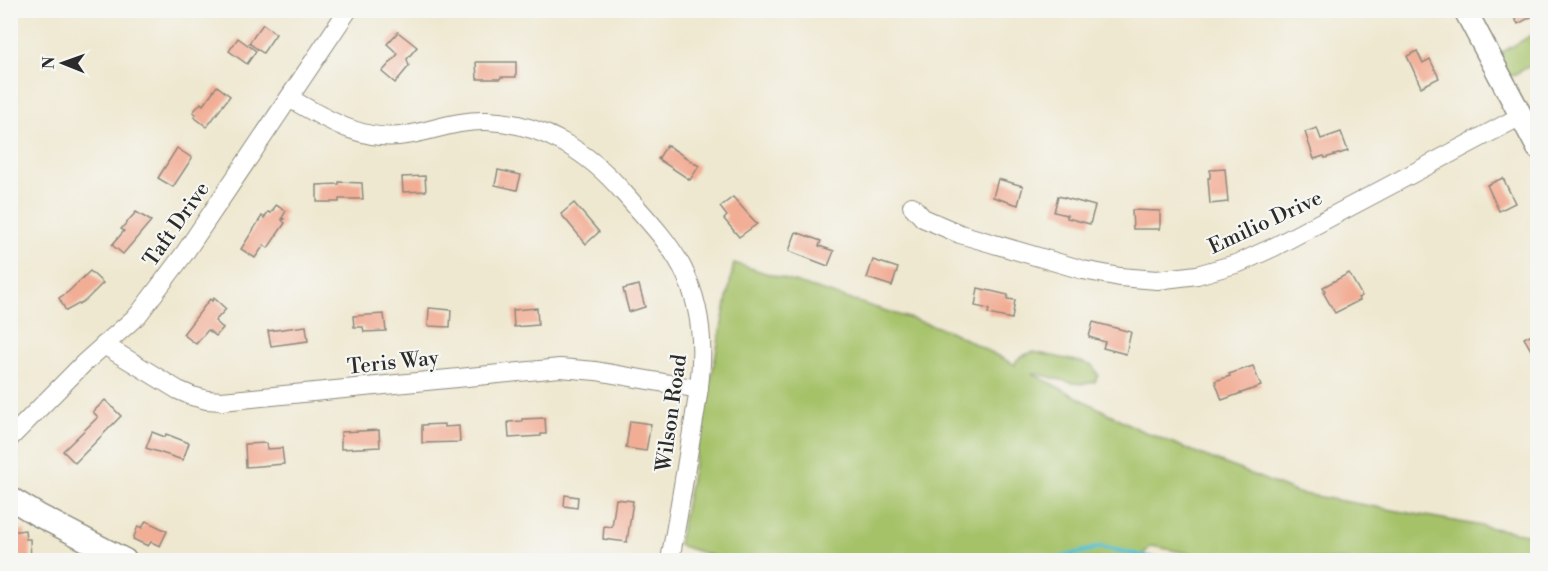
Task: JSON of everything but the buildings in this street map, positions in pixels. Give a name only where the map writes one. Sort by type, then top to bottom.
[{"type":"main road","points":[[1465,10],[1538,148]]},
{"type":"main road","points":[[10,498],[125,561]]},
{"type":"street","name":"Taft Drive","points":[[10,438],[104,345],[138,315],[184,254],[348,10]]},
{"type":"street","name":"Wilson Road","points":[[289,98],[337,125],[387,136],[406,135],[444,125],[487,121],[508,123],[546,133],[592,161],[607,174],[661,237],[682,267],[695,300],[702,334],[702,369],[670,561]]},
{"type":"street","name":"Emilio Drive","points":[[912,206],[923,218],[960,234],[1083,270],[1120,277],[1157,280],[1197,275],[1239,263],[1274,247],[1521,116]]},
{"type":"street","name":"Teris Way","points":[[104,345],[178,390],[192,396],[222,401],[560,368],[597,371],[699,389]]},
{"type":"green space","points":[[1537,32],[1537,62],[1502,81],[1490,59]]},
{"type":"green space","points":[[734,263],[950,331],[1015,365],[1022,356],[1033,352],[1093,366],[1098,375],[1095,382],[1087,383],[1071,382],[1031,373],[1140,430],[1298,493],[1537,536],[1538,553],[1529,560],[1221,560],[1152,546],[1136,560],[722,560],[678,545]]},
{"type":"waterway","points":[[1052,560],[1100,547],[1163,560]]},
{"type":"waterway","points":[[881,560],[889,555],[917,560]]}]
